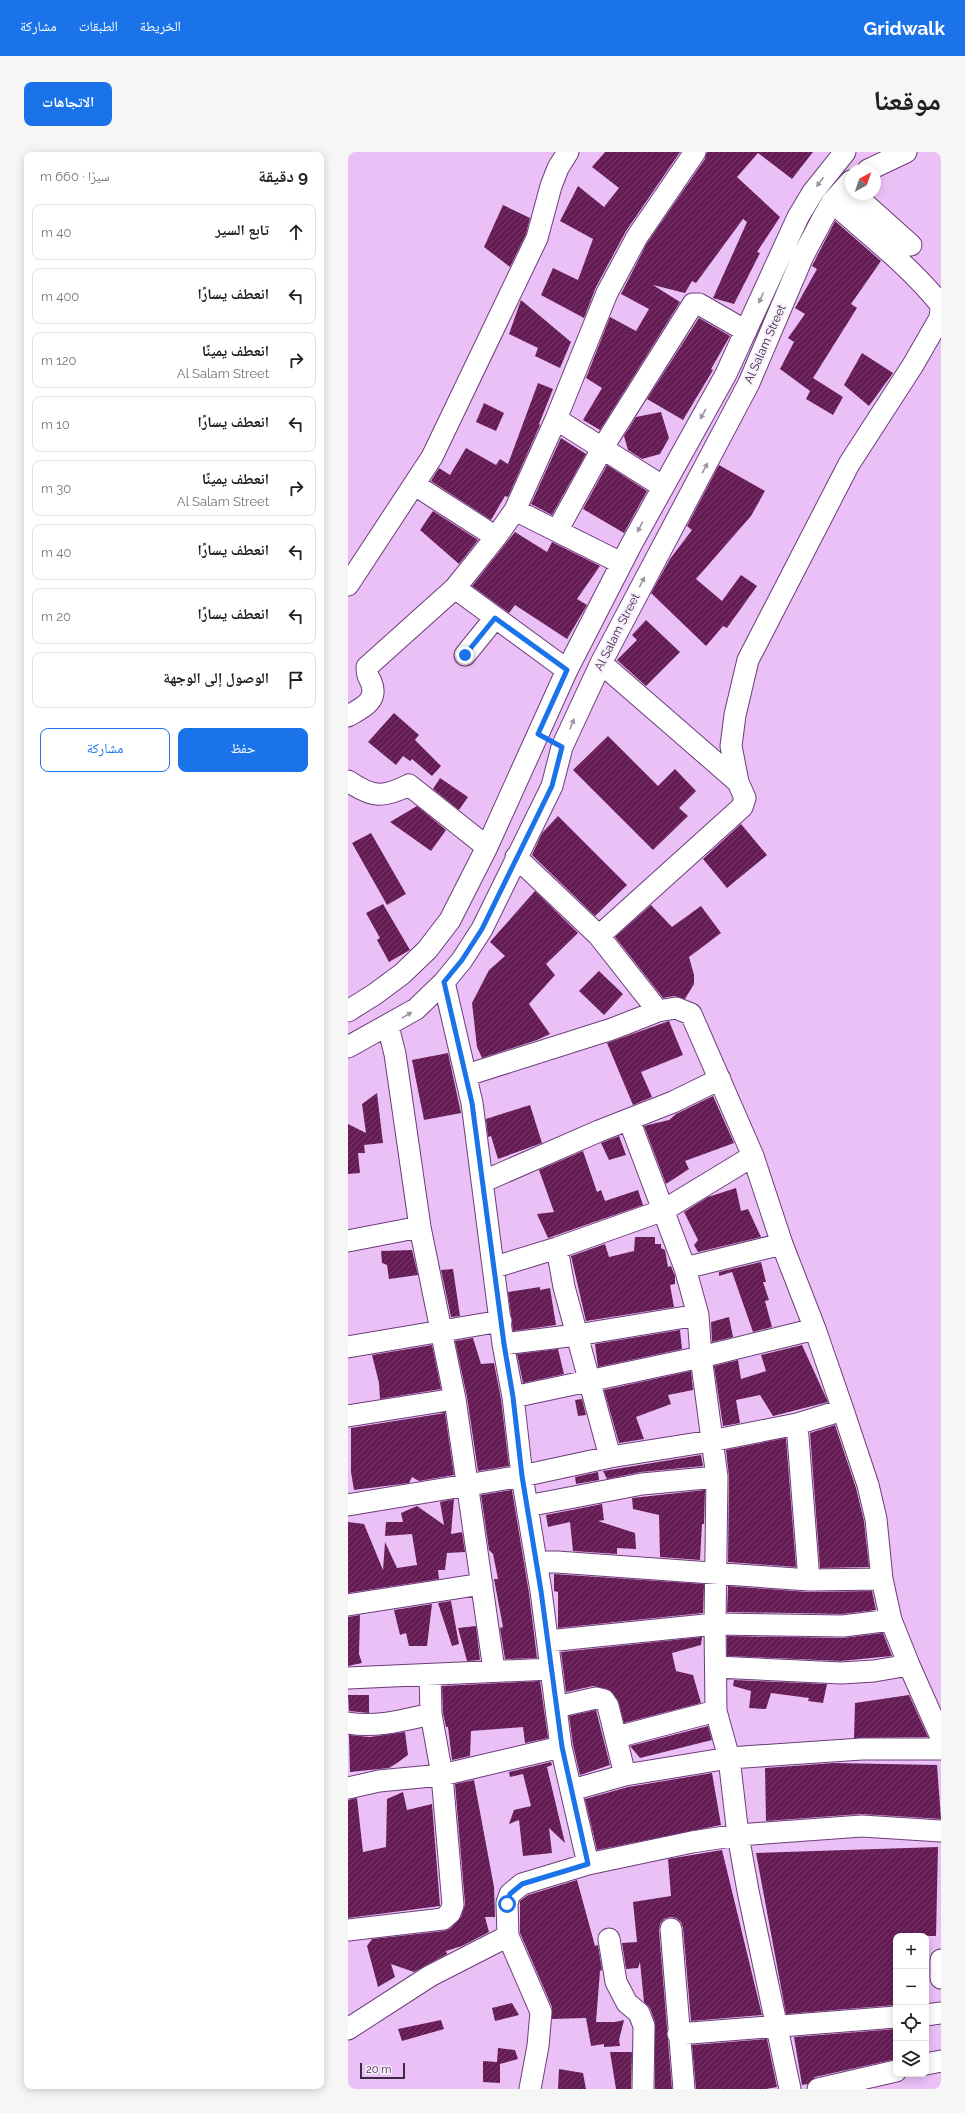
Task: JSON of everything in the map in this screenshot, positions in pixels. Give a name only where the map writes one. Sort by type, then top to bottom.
[{"type":"street","points":[[348,585],[415,486],[432,457],[537,238],[551,186],[558,168],[568,152]]},
{"type":"street","points":[[348,716],[366,706],[372,699],[374,692],[367,675],[367,667],[455,588],[496,537],[515,510],[556,419],[608,293],[637,237],[695,152]]},
{"type":"street","name":"Al Salam Street","points":[[348,1011],[397,978],[427,950],[450,920],[487,847],[567,670],[662,486],[726,374],[798,217],[813,192],[845,152]]},
{"type":"street","points":[[881,164],[906,152]]},
{"type":"street","name":"Al Salam Street","points":[[348,1047],[416,1009],[444,982],[462,960],[482,929],[552,786],[562,747],[601,663],[749,383],[803,256],[832,202],[845,192]]},
{"type":"street","points":[[863,200],[911,245]]},
{"type":"street","points":[[832,202],[893,255],[930,291],[941,305]]},
{"type":"street","points":[[557,531],[603,447],[693,304],[699,304],[746,331]]},
{"type":"street","points":[[598,936],[742,807],[745,798],[738,782],[731,746],[735,715],[748,660],[849,464],[913,364],[940,318],[941,309]]},
{"type":"street","points":[[556,419],[603,447],[662,486]]},
{"type":"street","points":[[415,486],[496,537]]},
{"type":"street","points":[[515,510],[621,563]]},
{"type":"street","points":[[455,588],[567,670]]},
{"type":"street","points":[[465,655],[495,618]]},
{"type":"street","points":[[601,663],[738,782]]},
{"type":"street","points":[[538,734],[562,747]]},
{"type":"street","points":[[348,781],[360,789],[373,794],[390,794],[409,785],[487,847]]},
{"type":"street","points":[[516,857],[598,936],[658,1011]]},
{"type":"street","points":[[444,982],[467,1075],[495,1267],[504,1344],[513,1397],[522,1476],[548,1641],[562,1747],[588,1864]]},
{"type":"street","points":[[467,1075],[612,1029],[658,1011],[676,1008],[691,1014],[753,1156],[782,1244],[815,1329],[868,1485],[876,1519],[882,1579],[891,1620],[941,1737]]},
{"type":"street","points":[[388,1026],[395,1054],[420,1227],[455,1398],[466,1485],[494,1670]]},
{"type":"street","points":[[482,1182],[599,1131],[629,1120],[720,1079]]},
{"type":"street","points":[[629,1120],[685,1268],[698,1315],[700,1357],[717,1476],[715,1624],[716,1711],[729,1758],[738,1835],[748,1891],[790,2089]]},
{"type":"street","points":[[495,1267],[557,1248],[664,1210],[753,1156]]},
{"type":"street","points":[[348,1241],[420,1227]]},
{"type":"street","points":[[685,1268],[782,1244]]},
{"type":"street","points":[[557,1248],[564,1287],[610,1457]]},
{"type":"street","points":[[504,1344],[577,1335],[698,1315]]},
{"type":"street","points":[[348,1347],[501,1321]]},
{"type":"street","points":[[513,1397],[700,1357],[815,1329]]},
{"type":"street","points":[[348,1416],[455,1398]]},
{"type":"street","points":[[348,1505],[522,1476],[610,1457],[711,1441],[797,1424],[843,1410]]},
{"type":"street","points":[[797,1424],[809,1580]]},
{"type":"street","points":[[527,1506],[642,1484],[717,1476]]},
{"type":"street","points":[[536,1562],[565,1562],[716,1575],[809,1580],[882,1579]]},
{"type":"street","points":[[348,1606],[482,1584]]},
{"type":"street","points":[[548,1641],[715,1624],[842,1626],[891,1620]]},
{"type":"street","points":[[716,1667],[841,1673],[874,1671],[909,1665]]},
{"type":"street","points":[[348,1678],[430,1675],[494,1670],[551,1669]]},
{"type":"street","points":[[348,1930],[443,1919],[450,1913],[453,1905],[442,1774],[432,1714],[430,1675]]},
{"type":"street","points":[[556,1707],[596,1698],[604,1700],[608,1706],[617,1737],[625,1775]]},
{"type":"street","points":[[617,1737],[716,1711]]},
{"type":"street","points":[[348,1723],[360,1725],[394,1723],[432,1714]]},
{"type":"street","points":[[348,1788],[379,1781],[442,1774],[562,1747]]},
{"type":"street","points":[[572,1790],[625,1775],[729,1758],[862,1749],[941,1749]]},
{"type":"street","points":[[530,2089],[538,2046],[540,2012],[508,1936],[507,1904],[514,1890],[522,1884],[546,1875],[588,1864],[692,1842],[738,1835],[862,1826],[941,1831]]},
{"type":"street","points":[[671,1929],[678,2034],[684,2089]]},
{"type":"street","points":[[349,2025],[430,1976],[508,1936]]},
{"type":"street","points":[[609,1939],[616,1982],[627,2003],[639,2013],[644,2026],[643,2089]]},
{"type":"street","points":[[941,1960],[941,1978]]},
{"type":"street","points":[[929,2015],[941,2013]]},
{"type":"street","points":[[678,2034],[777,2025],[811,2025],[893,2017]]},
{"type":"street","points":[[929,2063],[941,2061]]},
{"type":"street","points":[[818,2089],[857,2084],[893,2072]]},
{"type":"building","points":[[605,152],[680,152],[626,231],[596,287],[584,318],[541,295],[553,268],[578,280],[593,239],[560,221],[578,186],[604,207],[619,188],[592,167]]},
{"type":"building","points":[[707,152],[813,152],[792,179],[758,153],[737,177],[780,217],[757,252],[760,253],[734,304],[713,298],[747,222],[743,219],[696,283],[692,281],[685,293],[653,285],[680,302],[600,430],[583,420],[602,388],[586,378],[610,317],[636,331],[649,309],[621,294],[647,243],[705,159]]},
{"type":"building","points":[[503,205],[530,218],[526,234],[510,267],[484,247]]},
{"type":"building","points":[[835,221],[881,261],[851,304],[857,308],[813,378],[843,397],[833,415],[806,399],[810,391],[780,369],[794,342],[788,338],[805,314],[795,308],[817,269],[812,266]]},
{"type":"building","points":[[521,300],[571,342],[560,368],[535,356],[538,348],[509,334]]},
{"type":"building","points":[[699,318],[730,336],[711,369],[713,370],[683,420],[647,399]]},
{"type":"building","points":[[862,353],[893,373],[869,406],[844,385]]},
{"type":"building","points":[[538,383],[553,389],[539,424],[540,425],[508,497],[505,496],[491,520],[431,481],[439,468],[450,475],[466,448],[496,465],[500,459],[508,464]]},
{"type":"building","points":[[484,403],[504,413],[496,431],[476,422]]},
{"type":"building","points":[[661,412],[669,438],[660,454],[642,459],[628,450],[624,436],[636,417]]},
{"type":"building","points":[[561,438],[586,454],[552,515],[531,504]]},
{"type":"building","points":[[607,465],[647,491],[624,533],[583,509]]},
{"type":"building","points":[[719,465],[765,491],[751,516],[696,579],[722,601],[741,575],[757,586],[727,628],[723,626],[706,646],[651,593],[670,559],[692,530],[687,526]]},
{"type":"building","points":[[433,511],[478,540],[459,564],[420,530]]},
{"type":"building","points":[[515,532],[547,552],[552,542],[600,566],[577,599],[587,605],[567,639],[515,605],[509,613],[472,586]]},
{"type":"building","points":[[646,620],[680,652],[646,686],[617,660],[637,640],[632,635]]},
{"type":"building","points":[[394,713],[419,735],[415,740],[441,766],[432,776],[412,759],[410,761],[403,756],[396,765],[368,742]]},
{"type":"building","points":[[608,736],[658,786],[675,769],[696,791],[679,808],[688,816],[653,850],[573,770]]},
{"type":"building","points":[[440,778],[468,797],[459,810],[433,789]]},
{"type":"building","points":[[417,806],[446,830],[431,851],[390,822]]},
{"type":"building","points":[[558,816],[627,885],[595,916],[532,855],[542,833]]},
{"type":"building","points":[[741,824],[767,855],[727,888],[703,859]]},
{"type":"building","points":[[371,833],[406,894],[387,905],[352,843]]},
{"type":"building","points":[[535,891],[578,933],[546,964],[555,975],[529,1004],[550,1034],[537,1040],[482,1058],[477,1047],[472,1003],[489,970],[505,956],[490,942]]},
{"type":"building","points":[[383,904],[410,950],[389,962],[377,940],[380,938],[366,913]]},
{"type":"building","points":[[651,905],[672,927],[701,906],[721,933],[689,957],[694,975],[694,984],[685,999],[674,996],[663,998],[615,937]]},
{"type":"building","points":[[599,971],[623,994],[604,1015],[579,991]]},
{"type":"building","points":[[669,1021],[683,1055],[641,1072],[652,1097],[633,1105],[607,1043]]},
{"type":"building","points":[[448,1053],[461,1113],[424,1120],[412,1060]]},
{"type":"building","points":[[377,1093],[383,1143],[364,1145],[365,1153],[358,1153],[360,1173],[348,1174],[348,1124],[366,1133],[362,1104]]},
{"type":"building","points":[[713,1096],[734,1143],[685,1161],[689,1169],[666,1184],[644,1126],[669,1120],[676,1114]]},
{"type":"building","points":[[530,1105],[542,1143],[498,1159],[491,1136],[488,1137],[486,1119]]},
{"type":"building","points":[[619,1136],[626,1155],[609,1160],[601,1143]]},
{"type":"building","points":[[583,1151],[597,1192],[601,1190],[605,1201],[638,1190],[643,1205],[548,1238],[537,1214],[554,1212],[539,1170]]},
{"type":"building","points":[[736,1188],[741,1211],[748,1209],[761,1237],[698,1252],[694,1245],[698,1240],[684,1212],[708,1197]]},
{"type":"building","points":[[635,1237],[655,1237],[655,1244],[661,1244],[661,1248],[665,1250],[668,1267],[671,1266],[675,1276],[675,1284],[670,1285],[674,1307],[586,1321],[571,1256],[605,1244],[609,1257],[634,1251]]},
{"type":"building","points":[[412,1250],[418,1275],[389,1279],[387,1265],[382,1263],[381,1251]]},
{"type":"building","points":[[761,1262],[766,1282],[763,1282],[769,1300],[765,1301],[772,1327],[753,1332],[732,1272],[719,1276],[719,1272]]},
{"type":"building","points":[[453,1269],[460,1316],[451,1317],[441,1270]]},
{"type":"building","points":[[540,1287],[540,1290],[550,1288],[556,1325],[513,1331],[508,1292]]},
{"type":"building","points":[[729,1317],[733,1337],[712,1342],[711,1322]]},
{"type":"building","points":[[680,1330],[682,1349],[598,1367],[595,1344]]},
{"type":"building","points":[[473,1338],[481,1364],[494,1363],[501,1399],[509,1466],[478,1471],[467,1397],[455,1341]]},
{"type":"building","points":[[432,1345],[441,1389],[380,1399],[379,1383],[372,1355]]},
{"type":"building","points":[[802,1345],[828,1402],[773,1416],[760,1395],[736,1400],[740,1423],[723,1426],[714,1366],[738,1360],[741,1379],[766,1371],[761,1355]]},
{"type":"building","points":[[558,1349],[564,1374],[523,1383],[517,1354]]},
{"type":"building","points":[[691,1371],[693,1390],[668,1395],[671,1404],[636,1417],[644,1439],[619,1443],[604,1390]]},
{"type":"building","points":[[582,1399],[586,1415],[578,1416],[575,1400]]},
{"type":"building","points":[[445,1413],[454,1475],[419,1481],[412,1477],[409,1483],[354,1490],[351,1472],[351,1428]]},
{"type":"building","points":[[835,1425],[856,1488],[864,1521],[869,1567],[820,1568],[810,1433]]},
{"type":"building","points":[[786,1438],[796,1567],[728,1562],[729,1477],[726,1450]]},
{"type":"building","points":[[701,1455],[703,1466],[641,1472],[607,1479],[603,1471]]},
{"type":"building","points":[[598,1472],[599,1480],[576,1484],[575,1477]]},
{"type":"building","points":[[512,1490],[529,1593],[537,1658],[505,1659],[500,1628],[503,1627],[494,1579],[498,1579],[493,1554],[489,1550],[481,1495]]},
{"type":"building","points":[[705,1490],[704,1524],[702,1524],[700,1560],[660,1557],[659,1515],[633,1509],[632,1498]]},
{"type":"building","points":[[454,1499],[451,1534],[462,1532],[465,1552],[447,1553],[445,1570],[438,1570],[439,1579],[348,1593],[348,1522],[364,1524],[383,1570],[385,1542],[397,1568],[417,1565],[412,1534],[385,1536],[386,1522],[403,1522],[401,1513],[417,1506],[444,1525],[440,1502]]},
{"type":"building","points":[[602,1504],[604,1520],[598,1521],[635,1533],[636,1549],[617,1548],[617,1554],[573,1551],[570,1522],[548,1527],[546,1515]]},
{"type":"building","points":[[554,1574],[704,1584],[703,1613],[558,1628],[558,1592],[554,1591]]},
{"type":"building","points":[[728,1586],[808,1592],[872,1591],[876,1610],[842,1614],[727,1612]]},
{"type":"building","points":[[451,1601],[459,1644],[452,1646],[438,1603]]},
{"type":"building","points":[[432,1604],[427,1646],[409,1646],[406,1633],[400,1635],[394,1610]]},
{"type":"building","points":[[360,1615],[359,1654],[362,1663],[348,1666],[348,1617]]},
{"type":"building","points":[[476,1626],[480,1660],[467,1661],[458,1628]]},
{"type":"building","points":[[883,1633],[892,1656],[841,1661],[727,1656],[727,1636],[843,1638]]},
{"type":"building","points":[[702,1637],[701,1645],[672,1653],[676,1671],[693,1675],[701,1703],[624,1723],[618,1700],[607,1689],[593,1686],[566,1692],[561,1652]]},
{"type":"building","points":[[734,1680],[827,1684],[823,1703],[808,1701],[809,1698],[771,1693],[766,1709],[749,1708],[751,1691],[733,1686]]},
{"type":"building","points":[[540,1681],[548,1738],[525,1743],[523,1727],[471,1731],[470,1756],[452,1760],[448,1727],[446,1727],[443,1713],[442,1686]]},
{"type":"building","points":[[348,1695],[369,1695],[369,1713],[349,1711]]},
{"type":"building","points":[[909,1695],[928,1737],[854,1738],[855,1703]]},
{"type":"building","points":[[596,1710],[610,1765],[580,1775],[573,1745],[569,1716]]},
{"type":"building","points":[[708,1726],[712,1740],[640,1758],[630,1746]]},
{"type":"building","points":[[405,1732],[408,1755],[397,1763],[389,1768],[350,1772],[349,1735],[370,1737]]},
{"type":"building","points":[[551,1762],[552,1765],[547,1767],[565,1843],[549,1828],[552,1853],[523,1856],[519,1820],[509,1824],[514,1810],[531,1806],[523,1774],[510,1777],[509,1772]]},
{"type":"building","points":[[834,1763],[937,1765],[941,1819],[861,1814],[766,1821],[765,1768]]},
{"type":"building","points":[[712,1773],[721,1825],[597,1850],[585,1799],[628,1787]]},
{"type":"building","points":[[474,1780],[494,1887],[495,1917],[485,1917],[489,1932],[462,1946],[446,1951],[447,1954],[414,1972],[391,1964],[395,1977],[378,1987],[367,1946],[372,1939],[444,1931],[451,1928],[461,1917],[465,1904],[455,1784]]},
{"type":"building","points":[[403,1792],[407,1810],[432,1804],[440,1906],[348,1918],[348,1800],[357,1798],[363,1852],[386,1847],[387,1799]]},
{"type":"building","points":[[938,1847],[936,1936],[929,1936],[929,1933],[893,1933],[893,2005],[786,2014],[756,1853]]},
{"type":"building","points":[[722,1850],[762,2015],[691,2021],[683,1928],[681,1922],[676,1918],[670,1917],[664,1919],[660,1924],[659,1930],[672,2089],[655,2089],[655,2022],[650,2008],[644,2002],[640,1962],[638,1968],[626,1969],[622,1943],[637,1942],[633,1902],[671,1896],[668,1859]]},
{"type":"building","points":[[577,1880],[595,1946],[598,1945],[602,1970],[600,1971],[596,2022],[615,2022],[624,2020],[619,2040],[620,2046],[604,2047],[604,2044],[591,2046],[586,2018],[552,2019],[552,2007],[520,1933],[520,1901],[528,1895]]},
{"type":"building","points":[[512,2003],[519,2015],[495,2021],[492,2008]]},
{"type":"building","points":[[441,2020],[444,2029],[402,2041],[398,2029]]},
{"type":"building","points":[[893,2029],[893,2060],[815,2077],[808,2084],[802,2085],[794,2037]]},
{"type":"building","points":[[767,2039],[777,2087],[766,2089],[696,2089],[692,2045]]},
{"type":"building","points":[[498,2048],[515,2050],[518,2059],[500,2064],[500,2083],[483,2082],[483,2061],[497,2062]]},
{"type":"building","points":[[610,2052],[632,2052],[631,2089],[616,2089]]},
{"type":"building","points":[[559,2069],[583,2073],[586,2089],[558,2089]]},
{"type":"route","points":[[465,655],[495,618],[567,670],[538,734],[562,747],[552,786],[497,895],[482,929],[462,960],[444,982],[467,1075],[472,1103],[495,1267],[504,1344],[513,1397],[522,1476],[541,1591],[562,1747],[588,1864],[546,1875],[522,1884],[510,1894],[507,1904]]}]
